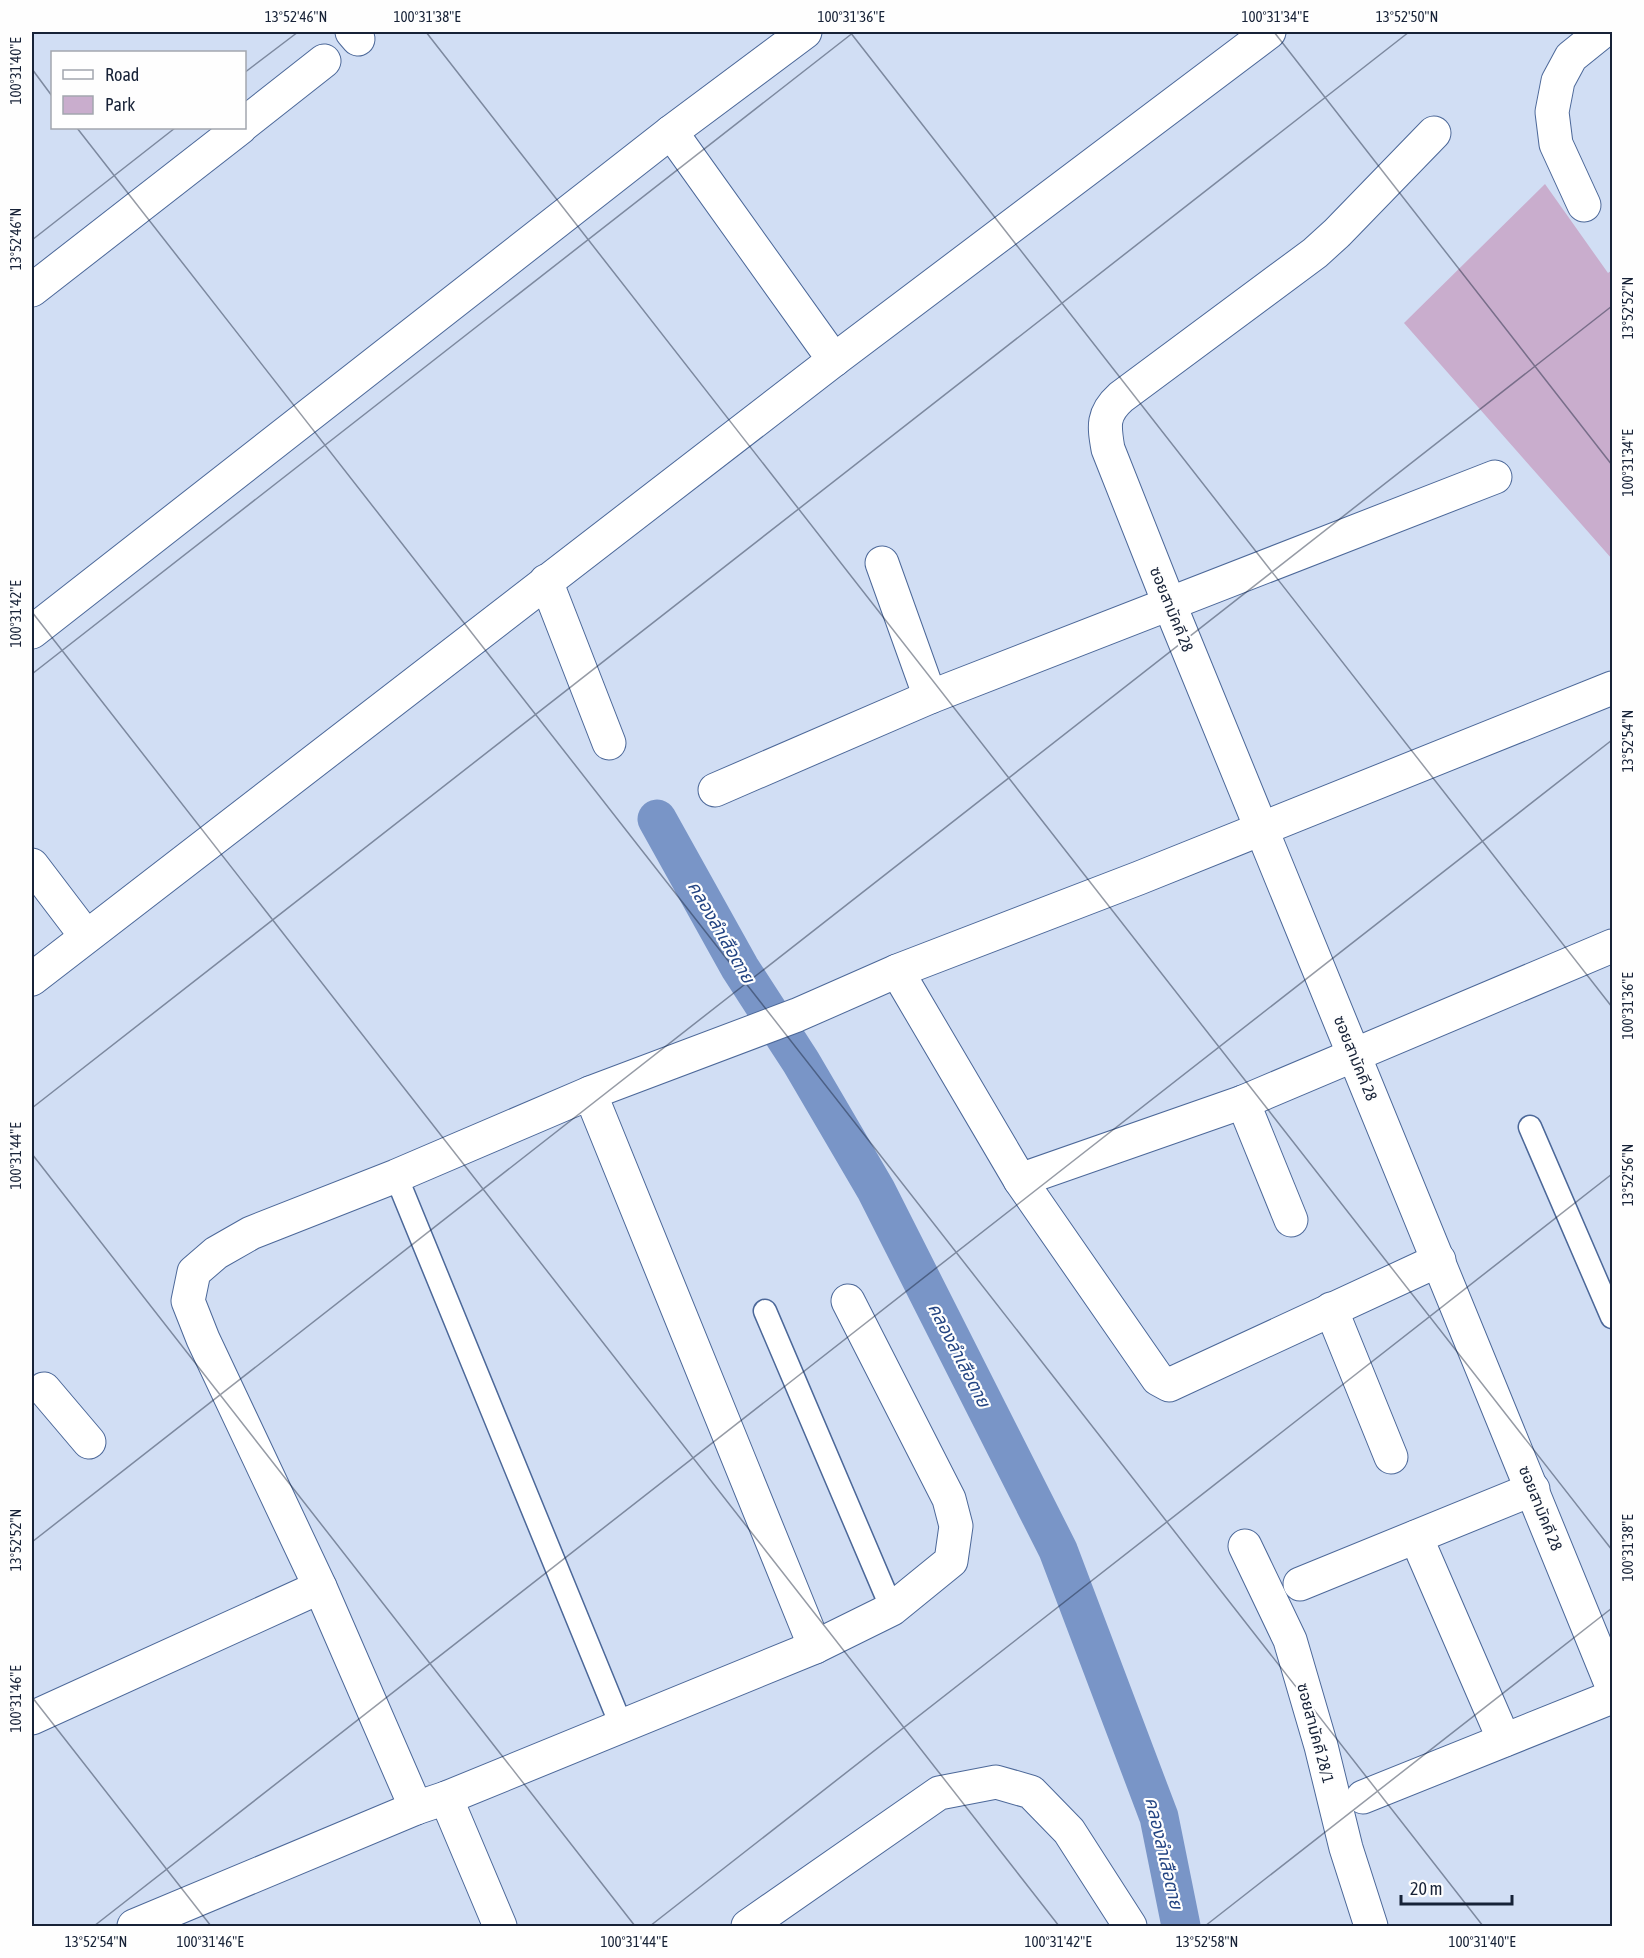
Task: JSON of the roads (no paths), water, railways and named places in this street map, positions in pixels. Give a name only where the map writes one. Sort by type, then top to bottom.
[{"type":"street","points":[[32,632],[671,132],[805,32]]},
{"type":"street","points":[[32,979],[834,360],[1269,32]]},
{"type":"street","points":[[1584,205],[1556,144],[1552,112],[1558,81],[1571,57],[1602,32]]},
{"type":"street","points":[[246,122],[324,61]]},
{"type":"street","points":[[32,290],[239,129]]},
{"type":"street","points":[[671,132],[834,360]]},
{"type":"street","name":"ซอยสามัคคี 28","points":[[1434,133],[1315,253],[1121,397],[1108,411],[1105,429],[1108,449],[1169,603],[1612,1686]]},
{"type":"street","points":[[715,790],[930,697],[1495,477]]},
{"type":"street","points":[[882,563],[930,697]]},
{"type":"street","points":[[546,581],[609,743]]},
{"type":"street","points":[[500,1926],[431,1803],[320,1587],[203,1339],[188,1301],[194,1272],[216,1253],[251,1233],[396,1176],[590,1093],[797,1015],[897,971],[1139,878],[1612,688]]},
{"type":"street","points":[[32,865],[86,936]]},
{"type":"street","points":[[1020,1180],[1243,1102],[1612,946]]},
{"type":"street","points":[[897,971],[1020,1180],[1162,1383],[1169,1385],[1439,1260]]},
{"type":"street","points":[[590,1093],[815,1647]]},
{"type":"street","points":[[1243,1102],[1291,1220]]},
{"type":"street","points":[[134,1926],[171,1919],[431,1803],[815,1647],[892,1609],[951,1561],[957,1526],[949,1499],[848,1301]]},
{"type":"street","points":[[1331,1309],[1391,1457]]},
{"type":"street","points":[[36,1387],[89,1442]]},
{"type":"street","points":[[1300,1584],[1533,1489]]},
{"type":"street","points":[[1416,1537],[1504,1740]]},
{"type":"street","name":"ซอยสามัคคี 28/1","points":[[1245,1546],[1290,1640],[1321,1746],[1346,1848],[1371,1926]]},
{"type":"street","points":[[32,1718],[320,1587]]},
{"type":"street","points":[[1363,1797],[1612,1697]]},
{"type":"street","points":[[748,1926],[939,1793],[996,1782],[1031,1792],[1069,1831],[1130,1926]]},
{"type":"lane","points":[[1530,1127],[1612,1317]]},
{"type":"lane","points":[[396,1176],[621,1725]]},
{"type":"lane","points":[[765,1311],[892,1609]]},
{"type":"waterway","name":"คลองลำเสือตาย","points":[[657,819],[740,968],[801,1062],[876,1190],[1058,1550],[1159,1817],[1181,1926]]}]
